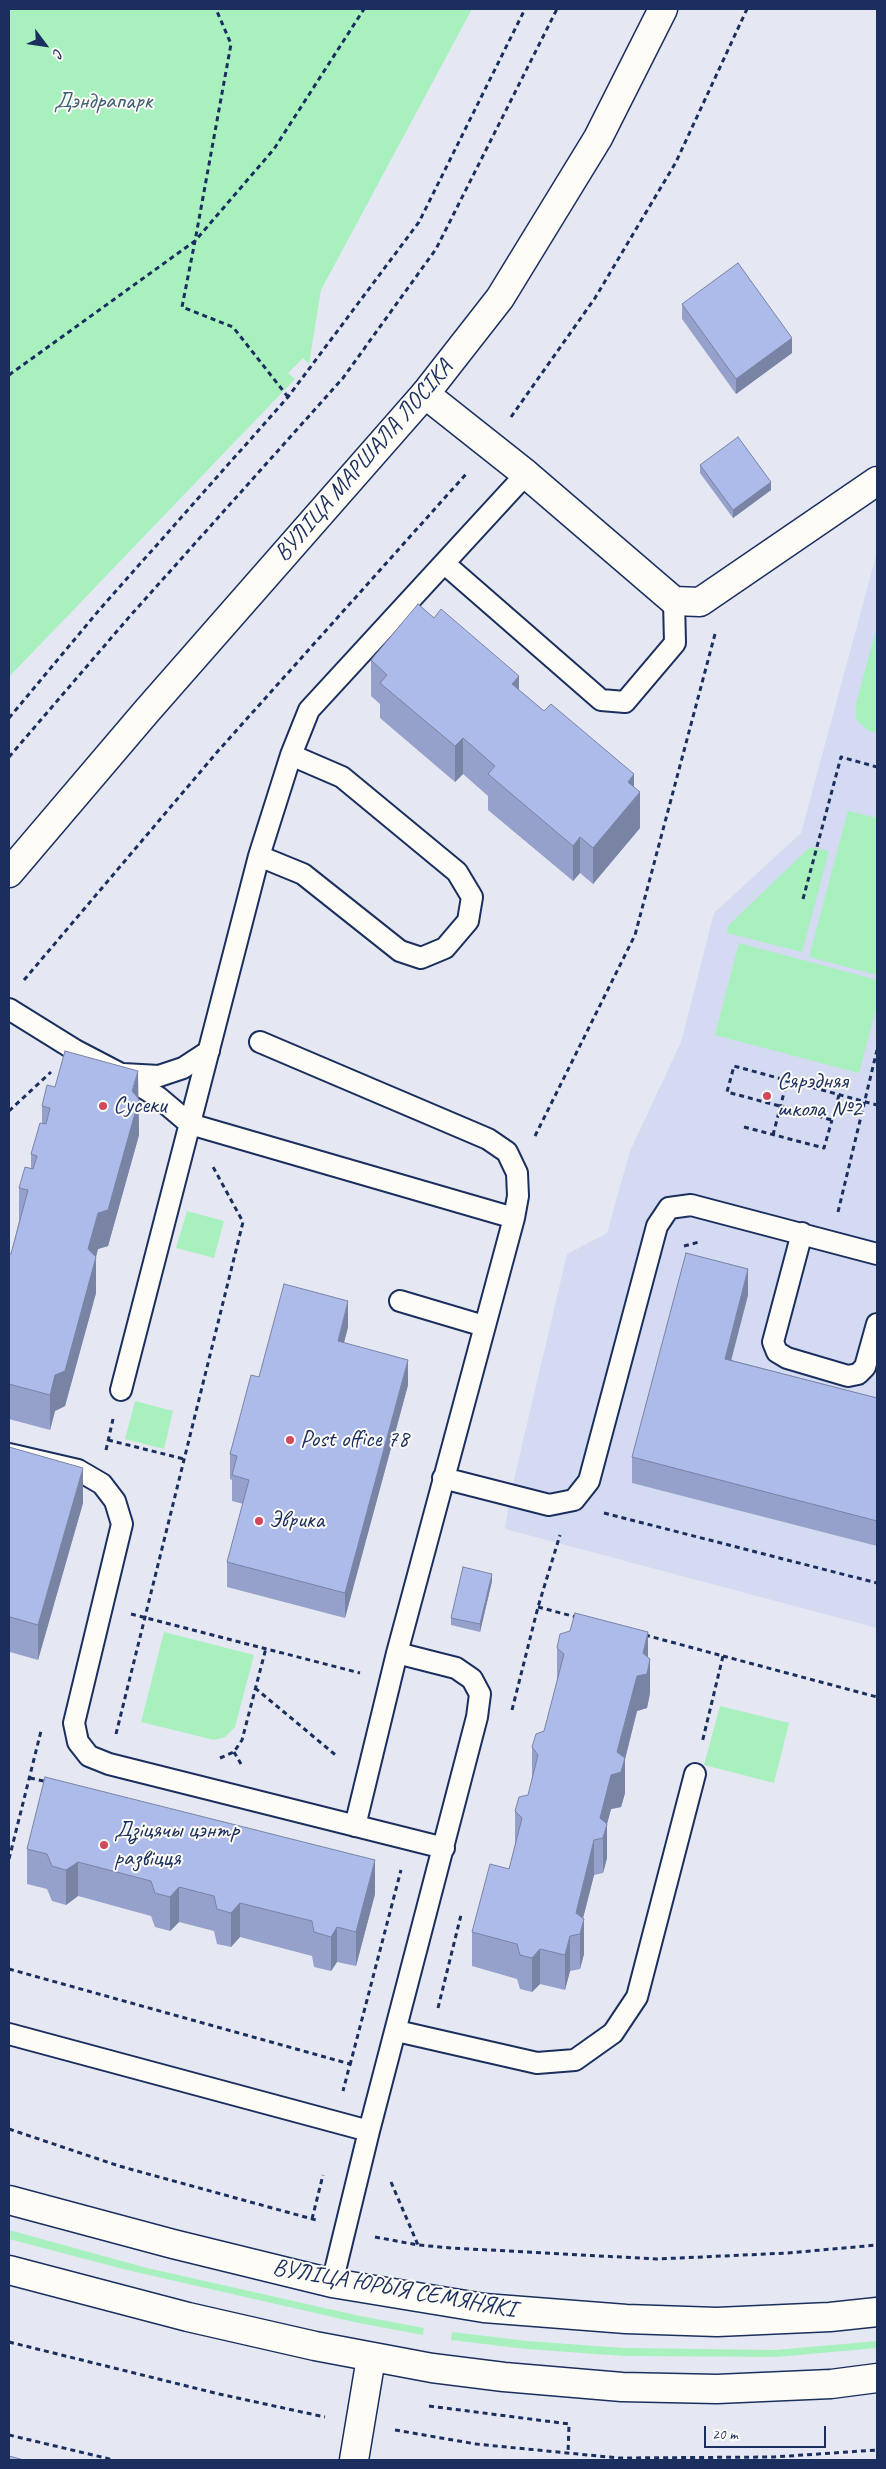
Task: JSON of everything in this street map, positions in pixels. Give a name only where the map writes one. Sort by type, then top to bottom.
[{"type":"main road","name":"ВУЛІЦА МАРШАЛА ЛОСІКА","points":[[9,873],[146,712],[425,394],[500,298],[598,138],[663,9]]},
{"type":"main road","points":[[425,394],[526,474],[674,601],[700,602],[877,481]]},
{"type":"main road","name":"ВУЛІЦА ЮРЫЯ СЕМЯНЯКІ","points":[[9,2200],[173,2244],[332,2283],[484,2308],[626,2319],[717,2322],[830,2317],[877,2312]]},
{"type":"main road","points":[[9,2270],[188,2317],[372,2358],[504,2377],[622,2387],[736,2388],[831,2384],[877,2378]]},
{"type":"main road","points":[[354,2460],[372,2358]]},
{"type":"lane","points":[[121,1390],[259,856],[291,755],[309,710],[526,474]]},
{"type":"lane","points":[[445,564],[601,700],[626,702],[675,643],[674,601]]},
{"type":"lane","points":[[259,856],[303,874],[400,951],[421,958],[445,948],[468,921],[472,897],[456,872],[342,777],[291,755]]},
{"type":"lane","points":[[9,1009],[75,1050],[122,1074],[158,1097],[190,1124],[514,1218]]},
{"type":"lane","points":[[260,1042],[488,1139],[507,1152],[517,1173],[518,1196],[514,1218],[397,1653],[355,1826]]},
{"type":"lane","points":[[122,1074],[159,1076],[184,1068],[209,1050]]},
{"type":"lane","points":[[443,1478],[548,1505],[574,1500],[589,1481],[657,1226],[669,1208],[691,1205],[877,1254]]},
{"type":"lane","points":[[802,1233],[773,1342],[777,1352],[787,1358],[848,1376],[858,1374],[866,1366],[877,1324]]},
{"type":"lane","points":[[400,1301],[484,1326]]},
{"type":"lane","points":[[9,1454],[78,1470],[102,1484],[115,1501],[122,1524],[74,1723],[78,1742],[89,1756],[109,1764],[444,1848]]},
{"type":"lane","points":[[332,2283],[369,2131],[397,2031],[477,1717],[480,1694],[472,1679],[456,1668],[397,1653]]},
{"type":"lane","points":[[397,2031],[537,2063],[575,2060],[613,2033],[637,1997],[694,1774]]},
{"type":"lane","points":[[9,2034],[369,2131]]},
{"type":"path","points":[[216,9],[231,44],[182,307],[233,326],[288,397]]},
{"type":"path","points":[[9,375],[195,241],[274,149],[364,9]]},
{"type":"path","points":[[9,718],[100,609],[288,397],[419,222],[525,9]]},
{"type":"path","points":[[9,757],[130,616],[343,378],[436,249],[557,9]]},
{"type":"path","points":[[21,983],[218,751],[491,445],[595,298],[671,170],[748,9]]},
{"type":"path","points":[[517,1173],[635,935],[728,582]]},
{"type":"path","points":[[803,899],[841,757],[877,767]]},
{"type":"path","points":[[9,1111],[75,1050]]},
{"type":"path","points":[[831,1241],[877,1050]]},
{"type":"path","points":[[832,1120],[727,1092],[734,1066],[877,1105]]},
{"type":"path","points":[[772,1134],[787,1081]]},
{"type":"path","points":[[744,1127],[824,1148],[839,1094]]},
{"type":"path","points":[[109,1764],[243,1222],[190,1124]]},
{"type":"path","points":[[681,1247],[697,1242],[707,1244]]},
{"type":"path","points":[[102,1484],[108,1440],[121,1390]]},
{"type":"path","points":[[108,1440],[184,1460]]},
{"type":"path","points":[[605,1503],[603,1512],[877,1583]]},
{"type":"path","points":[[563,1527],[538,1607],[584,1619]]},
{"type":"path","points":[[102,1607],[390,1680]]},
{"type":"path","points":[[640,1634],[877,1697]]},
{"type":"path","points":[[213,1758],[224,1758],[234,1752],[242,1740],[266,1648]]},
{"type":"path","points":[[694,1774],[724,1656]]},
{"type":"path","points":[[255,1688],[366,1780]]},
{"type":"path","points":[[9,1969],[350,2064],[312,2220]]},
{"type":"path","points":[[9,2129],[119,2166],[312,2220],[418,2245],[657,2259],[788,2253],[877,2245]]},
{"type":"path","points":[[9,2342],[219,2394],[361,2425],[476,2444],[619,2458],[717,2459],[829,2455],[877,2450]]},
{"type":"path","points":[[425,2405],[570,2424],[568,2454]]},
{"type":"path","points":[[9,2435],[114,2460]]},
{"type":"shaded area","name":"Сярэдняя школа №2","points":[[877,552],[877,1628],[505,1529],[510,1496],[567,1254],[607,1233],[630,1151],[681,1042],[714,913],[801,833]]},
{"type":"green space","name":"Дэндрапарк","points":[[9,9],[472,9],[321,290],[309,364],[303,358],[288,373],[295,379],[9,677]]},
{"type":"green space","points":[[877,626],[877,733],[867,730],[856,719],[856,704]]},
{"type":"green space","points":[[848,811],[877,818],[877,975],[809,957]]},
{"type":"green space","points":[[810,847],[829,851],[802,952],[727,933],[729,925]]},
{"type":"green space","points":[[739,943],[877,980],[877,1005],[859,1073],[715,1035]]},
{"type":"green space","points":[[187,1211],[224,1221],[214,1258],[176,1248]]},
{"type":"green space","points":[[135,1401],[173,1411],[164,1449],[125,1439]]},
{"type":"green space","points":[[164,1632],[254,1655],[235,1727],[225,1737],[214,1740],[141,1722]]},
{"type":"green space","points":[[720,1706],[789,1723],[774,1783],[704,1765]]},
{"type":"green space","points":[[9,2230],[147,2268],[360,2316],[424,2328],[423,2335],[359,2323],[127,2270],[9,2239]]},
{"type":"green space","points":[[452,2332],[527,2341],[624,2348],[776,2350],[877,2341],[877,2348],[776,2357],[624,2356],[526,2349],[451,2340]]},
{"type":"building","points":[[738,263],[792,338],[736,379],[682,304]]},
{"type":"building","points":[[738,437],[771,482],[733,510],[700,465]]},
{"type":"building","points":[[418,604],[434,618],[441,609],[519,676],[512,684],[544,711],[551,704],[634,774],[628,782],[640,792],[593,848],[580,837],[573,846],[488,774],[495,766],[463,738],[455,746],[380,683],[387,675],[371,660]]},
{"type":"building","points":[[65,1051],[138,1071],[132,1091],[139,1099],[108,1210],[98,1213],[88,1249],[96,1257],[65,1371],[55,1375],[50,1395],[9,1384],[9,1253],[11,1254],[28,1190],[19,1188],[25,1167],[33,1169],[37,1156],[31,1154],[40,1123],[46,1124],[50,1108],[42,1106],[47,1085],[55,1087]]},
{"type":"building","points":[[686,1253],[748,1269],[725,1359],[877,1398],[877,1521],[632,1457]]},
{"type":"building","points":[[284,1284],[348,1301],[338,1341],[408,1360],[345,1593],[227,1562],[249,1480],[232,1475],[237,1456],[230,1454],[251,1375],[259,1377]]},
{"type":"building","points":[[9,1447],[83,1468],[38,1625],[10,1617],[9,1620]]},
{"type":"building","points":[[463,1567],[492,1574],[480,1624],[451,1618]]},
{"type":"building","points":[[575,1613],[648,1632],[643,1653],[650,1659],[647,1674],[637,1676],[617,1752],[625,1758],[621,1772],[611,1775],[600,1818],[607,1824],[603,1838],[594,1840],[576,1913],[584,1919],[580,1934],[570,1936],[565,1955],[540,1949],[532,1958],[520,1955],[517,1944],[472,1932],[490,1864],[509,1869],[522,1818],[515,1811],[519,1797],[528,1795],[538,1755],[532,1747],[536,1734],[544,1731],[564,1654],[557,1648],[560,1634],[570,1631]]},
{"type":"building","points":[[45,1777],[375,1860],[356,1932],[337,1927],[331,1937],[314,1932],[312,1921],[240,1903],[231,1913],[217,1909],[214,1896],[179,1887],[170,1897],[155,1893],[151,1881],[78,1862],[66,1870],[52,1866],[47,1854],[27,1849]]},
{"type":"building","points":[[9,2456],[24,2460],[9,2460]]},
{"type":"place","name":"Сярэдняя школа №2","points":[[767,1096]]},
{"type":"place","name":"Сусеки","points":[[103,1106]]},
{"type":"place","name":"Post office 78","points":[[290,1440]]},
{"type":"place","name":"Эврика","points":[[259,1521]]},
{"type":"place","name":"Дзіцячы цэнтр развіцця","points":[[104,1845]]}]
